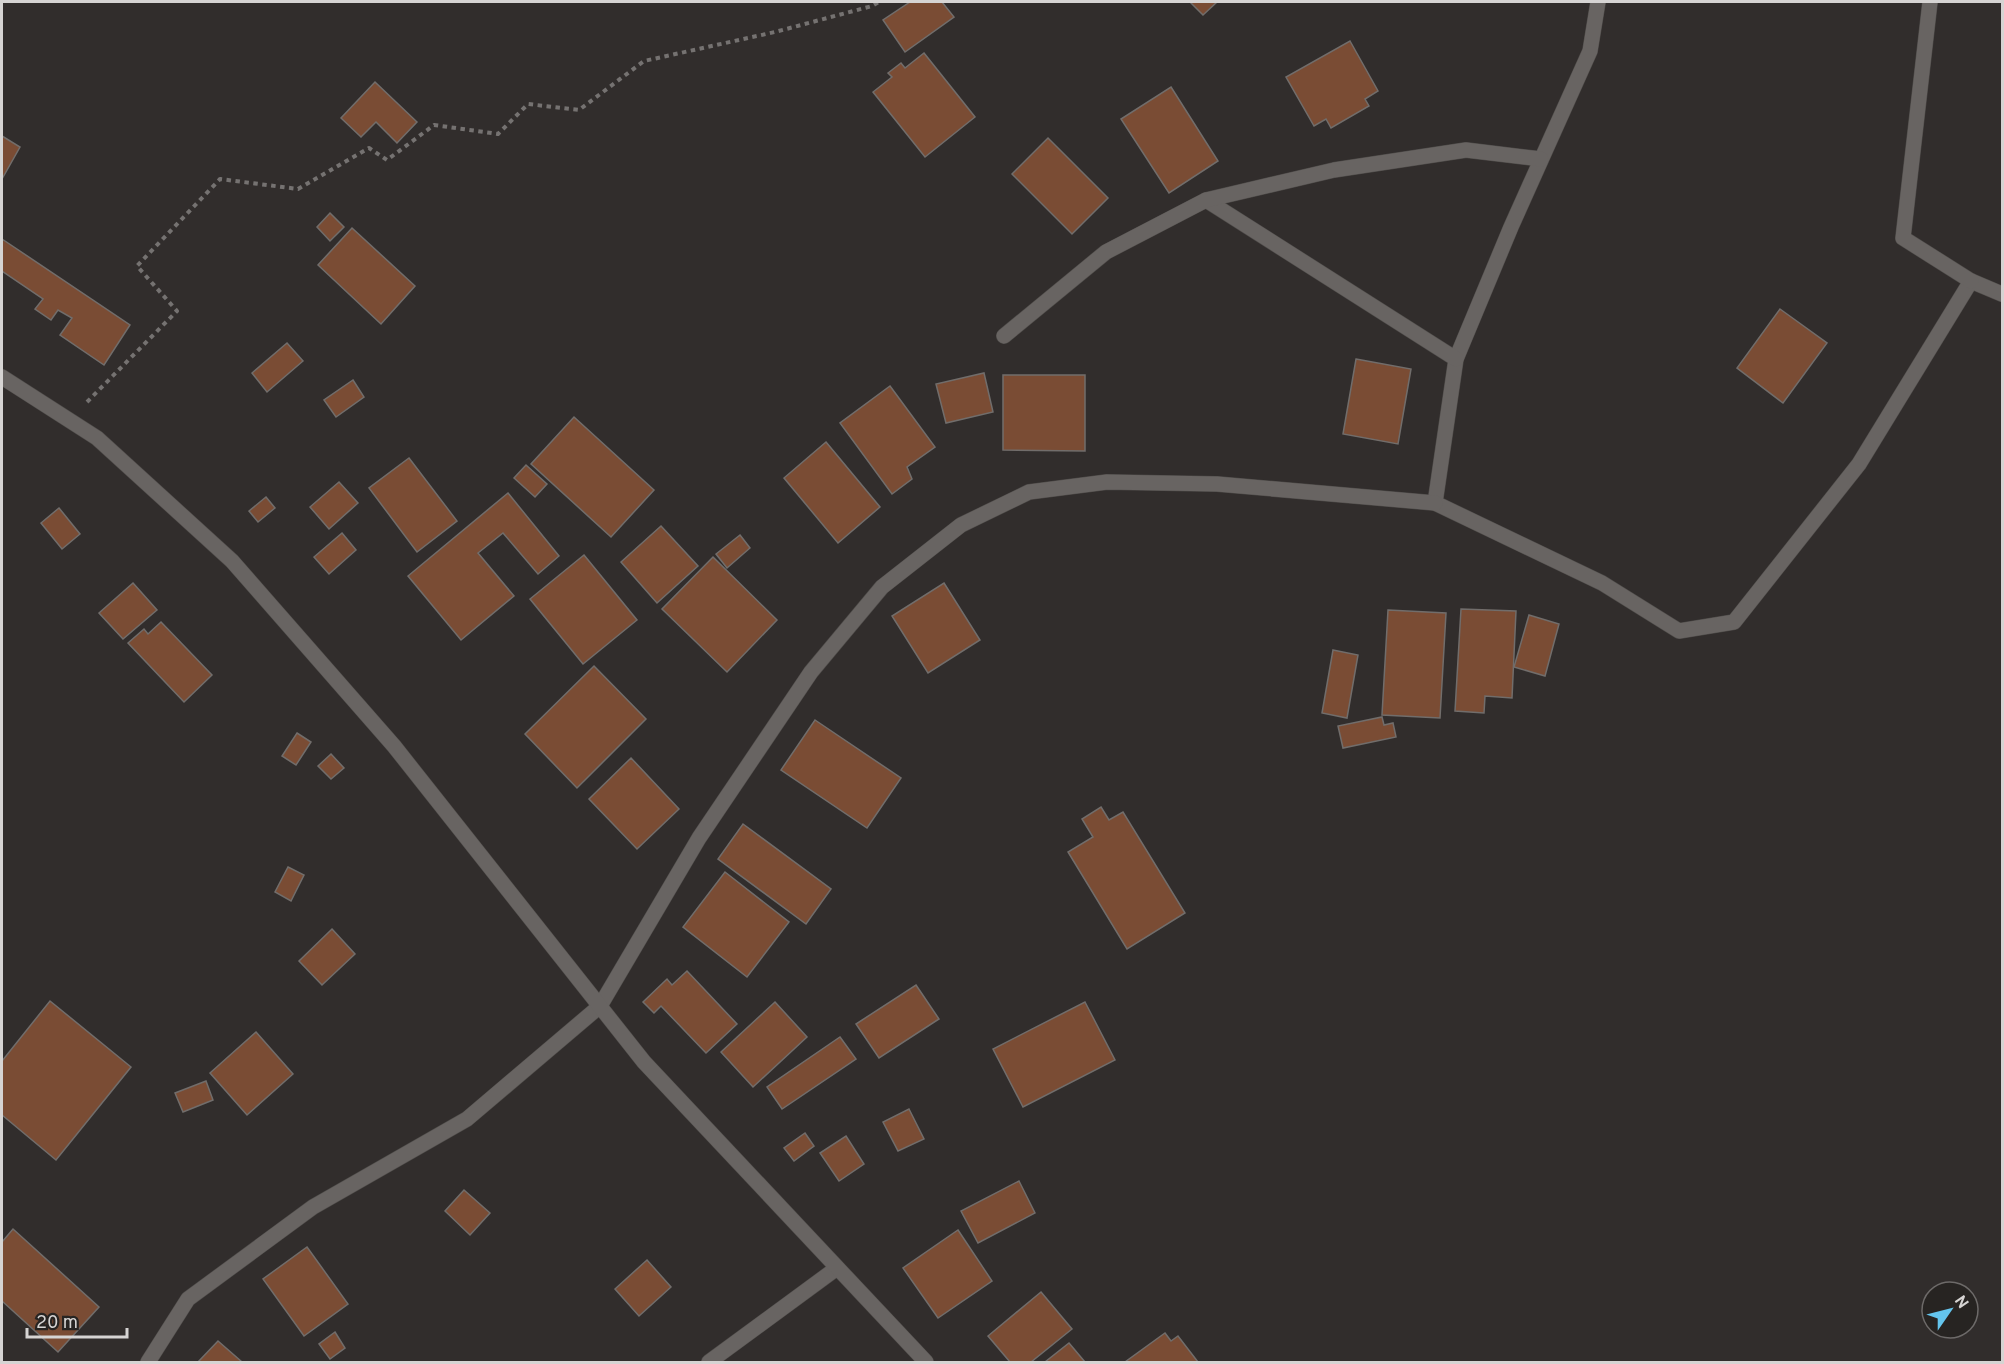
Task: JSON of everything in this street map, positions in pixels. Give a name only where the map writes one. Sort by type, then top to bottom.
[{"type":"street","points":[[1435,502],[1456,359],[1541,159],[1590,51],[1598,2]]},
{"type":"street","points":[[1930,2],[1903,238],[1971,281],[2002,294]]},
{"type":"street","points":[[1004,336],[1106,252],[1206,200],[1334,170],[1466,150],[1541,159]]},
{"type":"street","points":[[1206,200],[1456,359]]},
{"type":"street","points":[[148,1362],[188,1299],[313,1207],[466,1119],[600,1006],[699,838],[811,672],[882,588],[961,525],[1029,492],[1107,482],[1217,484],[1435,502],[1602,584],[1679,631],[1734,622],[1858,464],[1971,281]]},
{"type":"street","points":[[2,377],[97,438],[232,561],[394,746],[644,1062],[926,1362]]},
{"type":"street","points":[[709,1362],[837,1268]]},
{"type":"path","points":[[69,420],[177,310],[137,266],[220,179],[298,189],[369,148],[387,160],[434,125],[498,135],[528,104],[579,110],[644,61],[775,32],[872,6],[879,2]]},
{"type":"building","points":[[910,2],[942,2],[954,17],[905,52],[883,20]]},
{"type":"building","points":[[1190,2],[1217,2],[1203,15]]},
{"type":"building","points":[[1350,41],[1378,91],[1365,99],[1369,106],[1331,128],[1326,119],[1314,126],[1286,77]]},
{"type":"building","points":[[924,53],[975,117],[925,157],[873,92],[892,77],[888,73],[901,63],[905,68]]},
{"type":"building","points":[[375,82],[417,122],[397,143],[376,122],[361,137],[341,118]]},
{"type":"building","points":[[1171,87],[1218,161],[1169,193],[1121,119]]},
{"type":"building","points":[[2,136],[20,147],[2,179]]},
{"type":"building","points":[[1048,138],[1108,198],[1072,234],[1012,174]]},
{"type":"building","points":[[330,213],[344,227],[330,241],[317,227]]},
{"type":"building","points":[[352,228],[415,286],[381,324],[318,265]]},
{"type":"building","points":[[2,239],[130,325],[104,365],[60,335],[72,318],[58,310],[51,320],[35,309],[43,299],[2,271]]},
{"type":"building","points":[[1780,309],[1827,343],[1783,403],[1737,368]]},
{"type":"building","points":[[287,343],[303,361],[267,392],[252,373]]},
{"type":"building","points":[[1356,359],[1411,369],[1398,444],[1343,434]]},
{"type":"building","points":[[984,373],[993,412],[946,423],[936,384]]},
{"type":"building","points":[[1003,375],[1085,375],[1085,451],[1003,450]]},
{"type":"building","points":[[353,380],[364,397],[336,417],[324,400]]},
{"type":"building","points":[[890,386],[935,447],[907,467],[912,479],[892,494],[840,423]]},
{"type":"building","points":[[574,417],[654,490],[611,537],[531,464]]},
{"type":"building","points":[[826,442],[880,507],[838,543],[784,478]]},
{"type":"building","points":[[409,458],[457,521],[417,552],[369,488]]},
{"type":"building","points":[[526,465],[547,484],[535,497],[514,478]]},
{"type":"building","points":[[339,482],[358,503],[329,529],[310,507]]},
{"type":"building","points":[[508,493],[559,556],[538,574],[503,533],[478,553],[514,596],[461,640],[408,576]]},
{"type":"building","points":[[266,497],[275,508],[258,522],[249,511]]},
{"type":"building","points":[[59,508],[80,534],[62,549],[41,523]]},
{"type":"building","points":[[661,526],[698,566],[657,603],[621,562]]},
{"type":"building","points":[[342,533],[356,550],[329,574],[314,557]]},
{"type":"building","points":[[740,535],[750,548],[727,568],[716,554]]},
{"type":"building","points":[[584,555],[637,620],[583,664],[530,599]]},
{"type":"building","points":[[713,557],[777,620],[727,672],[662,609]]},
{"type":"building","points":[[133,583],[157,610],[123,639],[99,613]]},
{"type":"building","points":[[944,583],[980,640],[928,673],[892,616]]},
{"type":"building","points":[[1461,609],[1516,611],[1512,698],[1485,696],[1484,713],[1455,711]]},
{"type":"building","points":[[1388,610],[1446,613],[1440,718],[1382,715]]},
{"type":"building","points":[[1529,615],[1559,624],[1545,676],[1514,667]]},
{"type":"building","points":[[161,622],[212,675],[184,702],[128,643],[144,629],[148,634]]},
{"type":"building","points":[[1333,650],[1358,655],[1347,718],[1322,713]]},
{"type":"building","points":[[594,666],[646,719],[577,788],[525,734]]},
{"type":"building","points":[[1382,717],[1384,725],[1393,723],[1396,737],[1343,748],[1338,726]]},
{"type":"building","points":[[815,720],[901,778],[867,828],[781,770]]},
{"type":"building","points":[[297,733],[311,742],[296,765],[282,756]]},
{"type":"building","points":[[331,754],[344,768],[331,779],[318,766]]},
{"type":"building","points":[[631,758],[679,809],[637,849],[589,799]]},
{"type":"building","points":[[1101,807],[1109,820],[1123,812],[1185,913],[1127,949],[1068,852],[1093,837],[1082,819]]},
{"type":"building","points":[[743,824],[831,889],[806,924],[718,859]]},
{"type":"building","points":[[288,867],[304,875],[291,901],[275,892]]},
{"type":"building","points":[[725,872],[789,922],[747,977],[683,927]]},
{"type":"building","points":[[332,929],[355,954],[322,985],[299,961]]},
{"type":"building","points":[[687,971],[737,1024],[706,1053],[661,1006],[654,1013],[643,1002],[667,979],[672,985]]},
{"type":"building","points":[[916,985],[939,1019],[879,1058],[856,1024]]},
{"type":"building","points":[[50,1001],[131,1067],[56,1160],[2,1115],[2,1061]]},
{"type":"building","points":[[775,1002],[807,1037],[753,1087],[721,1052]]},
{"type":"building","points":[[1085,1002],[1115,1060],[1023,1107],[993,1049]]},
{"type":"building","points":[[256,1032],[293,1074],[247,1115],[210,1073]]},
{"type":"building","points":[[840,1037],[856,1059],[782,1109],[767,1087]]},
{"type":"building","points":[[206,1081],[213,1100],[183,1112],[175,1093]]},
{"type":"building","points":[[909,1109],[924,1139],[898,1151],[883,1122]]},
{"type":"building","points":[[805,1133],[814,1146],[794,1161],[784,1148]]},
{"type":"building","points":[[846,1136],[864,1164],[839,1181],[820,1153]]},
{"type":"building","points":[[1019,1181],[1035,1213],[978,1243],[961,1211]]},
{"type":"building","points":[[464,1190],[490,1213],[470,1235],[445,1211]]},
{"type":"building","points":[[13,1229],[99,1307],[58,1352],[2,1301],[2,1242]]},
{"type":"building","points":[[958,1230],[992,1281],[938,1318],[903,1268]]},
{"type":"building","points":[[307,1247],[348,1304],[304,1336],[263,1279]]},
{"type":"building","points":[[647,1260],[671,1287],[639,1316],[615,1289]]},
{"type":"building","points":[[1041,1292],[1072,1329],[1031,1362],[1010,1362],[988,1336]]},
{"type":"building","points":[[335,1332],[345,1348],[330,1359],[319,1344]]},
{"type":"building","points":[[1165,1333],[1171,1341],[1178,1336],[1198,1362],[1125,1362]]},
{"type":"building","points":[[218,1341],[242,1362],[198,1362]]},
{"type":"building","points":[[1069,1343],[1085,1362],[1045,1362]]}]
